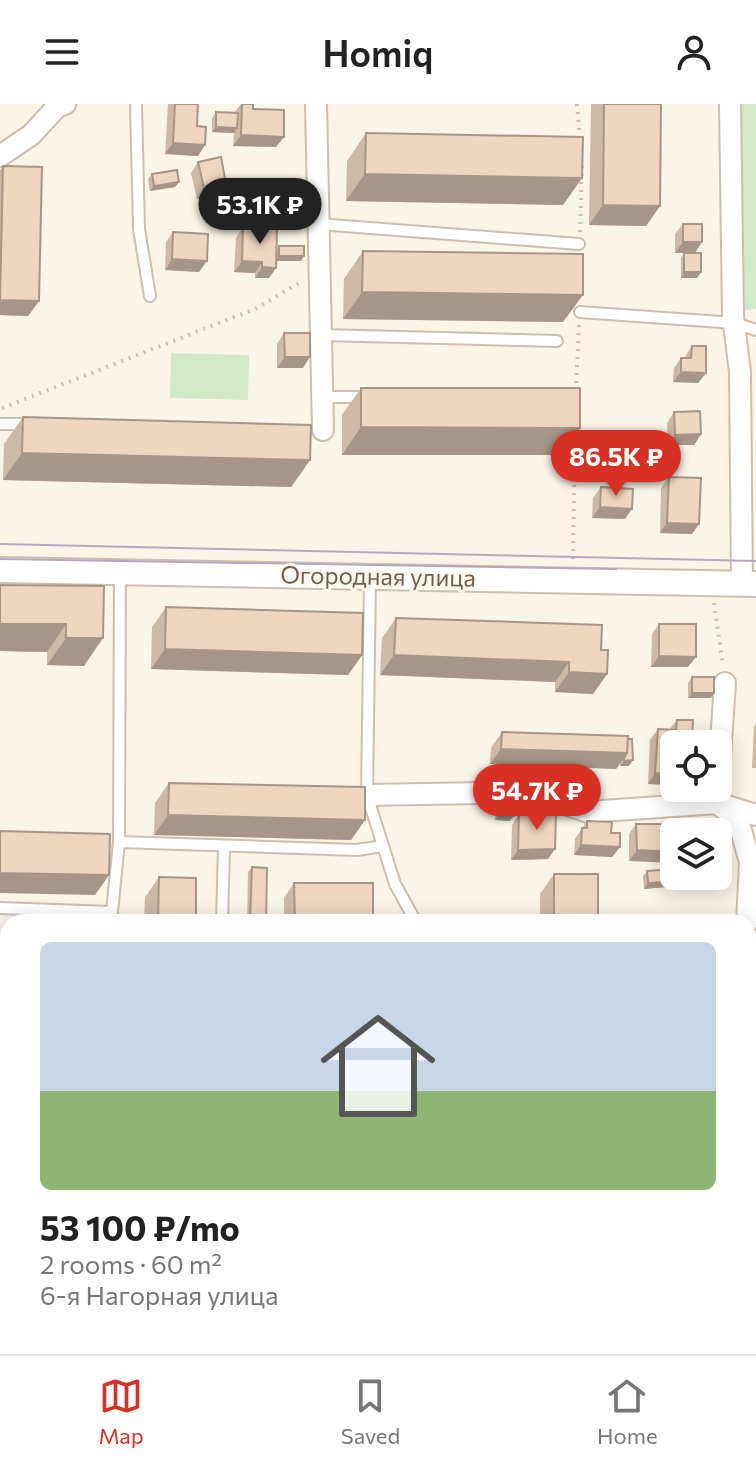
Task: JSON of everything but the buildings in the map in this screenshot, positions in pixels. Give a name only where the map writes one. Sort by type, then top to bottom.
[{"type":"street","points":[[0,156],[31,135],[57,107],[65,104]]},
{"type":"street","points":[[315,430],[322,397],[316,104]]},
{"type":"street","points":[[730,104],[735,323],[749,584]]},
{"type":"street","name":"Огородная улица","points":[[0,570],[749,584]]},
{"type":"street","points":[[722,730],[725,683]]},
{"type":"street","points":[[367,795],[531,792],[588,812],[660,801]]},
{"type":"street","points":[[732,800],[756,815]]},
{"type":"street","points":[[725,802],[738,820],[750,862],[747,914]]},
{"type":"lane","points":[[136,104],[139,229],[150,296]]},
{"type":"lane","points":[[318,224],[579,244]]},
{"type":"lane","points":[[580,312],[735,323],[756,330]]},
{"type":"lane","points":[[321,335],[557,341]]},
{"type":"lane","points":[[322,397],[383,397]]},
{"type":"lane","points":[[0,424],[46,425]]},
{"type":"lane","points":[[111,914],[119,842],[120,573]]},
{"type":"lane","points":[[371,575],[367,795],[395,884],[412,914]]},
{"type":"lane","points":[[119,842],[224,848],[357,850],[383,846]]},
{"type":"lane","points":[[222,914],[224,848]]},
{"type":"lane","points":[[0,908],[74,914]]},
{"type":"path","points":[[577,104],[584,177],[579,244]]},
{"type":"path","points":[[0,408],[255,309],[301,282],[318,280]]},
{"type":"path","points":[[575,397],[580,312]]},
{"type":"path","points":[[574,582],[575,426]]},
{"type":"path","points":[[714,603],[725,683]]},
{"type":"green space","points":[[739,104],[756,104],[756,309],[745,310]]},
{"type":"green space","points":[[171,353],[249,355],[248,400],[170,398]]},
{"type":"tram line","points":[[0,544],[756,561]]},
{"type":"tram line","points":[[0,559],[616,569]]}]
